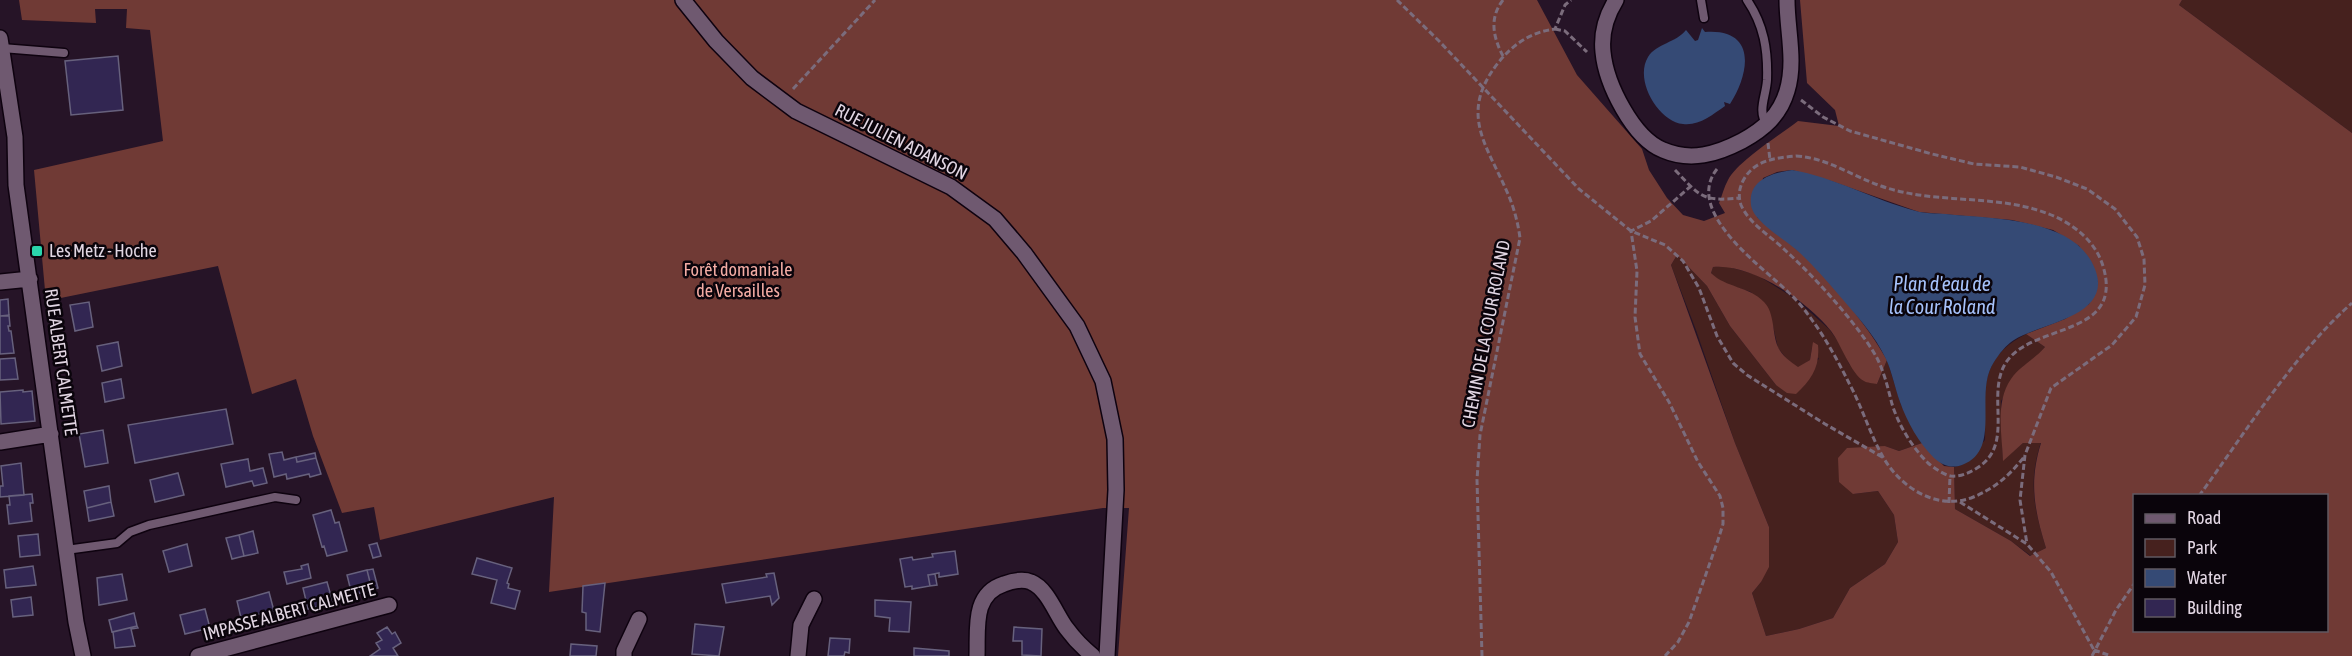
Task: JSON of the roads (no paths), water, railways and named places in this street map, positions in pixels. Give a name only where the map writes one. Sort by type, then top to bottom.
[{"type":"street","name":"RUE JULIEN ADANSON","points":[[683,0],[733,59],[752,78],[782,101],[816,121],[929,175],[981,207],[995,219],[1024,252],[1077,326],[1103,381],[1115,439],[1116,490],[1107,656]]},
{"type":"street","points":[[1616,0],[1607,14],[1603,33],[1603,52],[1607,73],[1632,122],[1646,140],[1662,150],[1678,155],[1695,156],[1711,154],[1767,132],[1779,112],[1787,90],[1791,45],[1786,1]]},
{"type":"street","name":"RUE ALBERT CALMETTE","points":[[1,43],[7,121],[66,550],[83,656]]},
{"type":"street","points":[[0,282],[30,279]]},
{"type":"street","points":[[0,442],[51,434]]},
{"type":"street","points":[[977,656],[979,609],[984,595],[998,586],[1016,580],[1029,581],[1040,587],[1066,628],[1093,656]]},
{"type":"street","points":[[798,656],[801,625],[814,599]]},
{"type":"street","name":"IMPASSE ALBERT CALMETTE","points":[[198,656],[389,605]]},
{"type":"street","points":[[624,656],[639,618]]},
{"type":"lane","points":[[1701,0],[1704,18]]},
{"type":"lane","points":[[1747,0],[1759,21],[1765,42],[1767,80],[1761,113],[1767,132]]},
{"type":"lane","points":[[1,43],[64,53]]},
{"type":"lane","points":[[66,550],[117,543],[130,532],[149,525],[275,497],[296,500]]},
{"type":"water","points":[[1702,28],[1705,32],[1722,33],[1734,37],[1741,45],[1745,67],[1737,92],[1730,104],[1724,102],[1725,106],[1700,122],[1683,124],[1665,116],[1657,108],[1646,88],[1644,66],[1652,52],[1677,38],[1686,30],[1695,41],[1698,40]]},
{"type":"water","name":"Plan d'eau de la Cour Roland","points":[[1792,170],[1808,173],[1920,212],[1986,217],[2030,224],[2070,239],[2085,252],[2095,269],[2098,285],[2094,298],[2085,308],[2071,316],[2014,340],[1996,359],[1988,375],[1985,434],[1974,458],[1954,467],[1934,458],[1918,439],[1906,417],[1886,359],[1870,333],[1810,263],[1764,224],[1753,211],[1751,196],[1757,184],[1769,176]]},
{"type":"place","name":"Les Metz - Hoche","points":[[37,251]]},
{"type":"park label","name":"Forêt domaniale de Versailles","points":[[738,280]]}]
